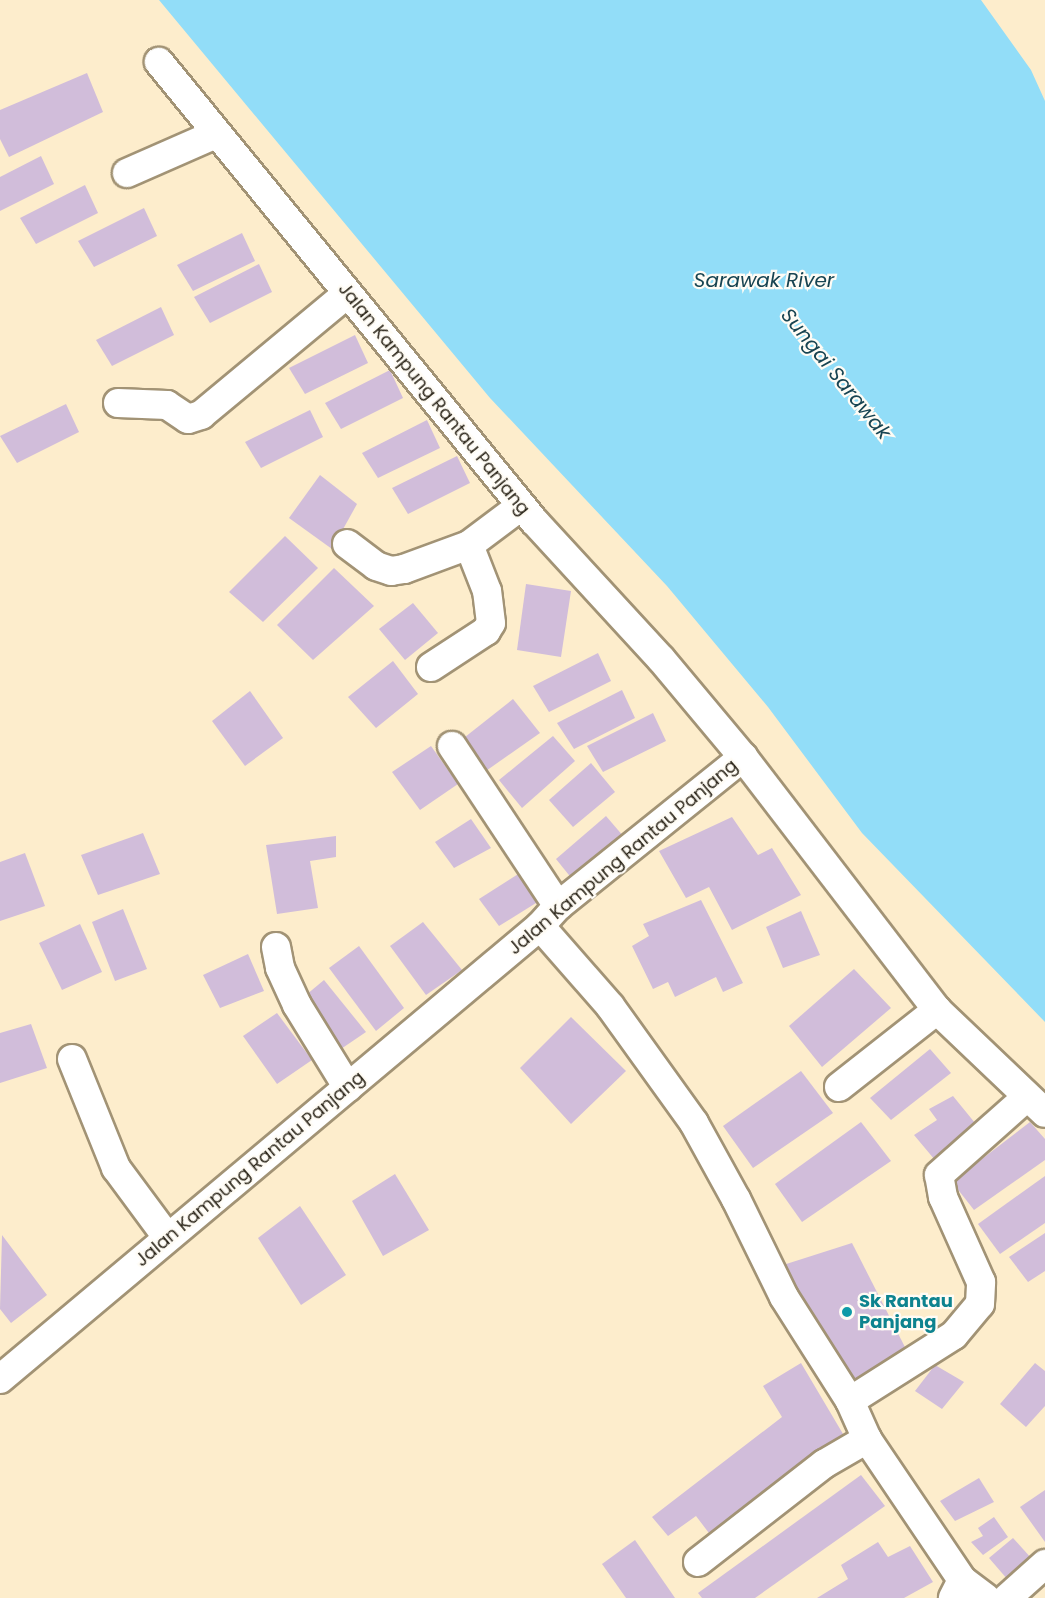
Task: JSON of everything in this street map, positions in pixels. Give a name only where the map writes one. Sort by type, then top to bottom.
[{"type":"street","name":"Jalan Kampung Rantau Panjang","points":[[0,1379],[167,1237],[348,1088],[549,916],[743,757],[661,659],[521,506],[159,62]]},
{"type":"street","points":[[127,173],[216,134]]},
{"type":"street","points":[[118,403],[167,405],[188,419],[201,416],[347,294]]},
{"type":"street","points":[[347,544],[391,571],[469,545],[521,506]]},
{"type":"street","points":[[431,667],[486,631],[491,623],[488,591],[469,545]]},
{"type":"street","points":[[452,746],[549,916],[694,1123],[736,1199],[784,1297],[850,1401],[867,1439],[958,1589],[986,1598]]},
{"type":"street","points":[[743,757],[937,1010],[1036,1105],[939,1175],[948,1207],[981,1282],[980,1304],[954,1335],[850,1401]]},
{"type":"street","points":[[276,947],[280,968],[297,1005],[348,1088]]},
{"type":"street","points":[[839,1087],[937,1010]]},
{"type":"street","points":[[72,1059],[116,1168],[167,1237]]},
{"type":"street","points":[[698,1562],[824,1464],[867,1439]]},
{"type":"street","points":[[1007,1598],[1045,1564]]},
{"type":"water","name":"Sarawak River","points":[[159,0],[981,0],[1031,70],[1045,101],[1045,1022],[862,833],[768,707],[667,586],[490,398]]},
{"type":"building","points":[[87,73],[103,112],[9,157],[0,139],[0,110]]},
{"type":"building","points":[[41,156],[54,184],[0,211],[0,177]]},
{"type":"building","points":[[85,185],[98,213],[36,244],[20,218]]},
{"type":"building","points":[[144,208],[157,236],[94,267],[78,241]]},
{"type":"building","points":[[242,233],[255,261],[193,291],[177,265]]},
{"type":"building","points":[[259,264],[272,292],[210,323],[194,297]]},
{"type":"building","points":[[161,307],[174,335],[112,366],[96,340]]},
{"type":"building","points":[[355,335],[368,363],[305,394],[289,368]]},
{"type":"building","points":[[390,370],[403,398],[341,429],[325,403]]},
{"type":"building","points":[[66,404],[79,432],[17,463],[0,436]]},
{"type":"building","points":[[310,410],[323,437],[261,468],[245,442]]},
{"type":"building","points":[[427,420],[440,448],[378,478],[362,453]]},
{"type":"building","points":[[457,456],[470,483],[408,514],[392,488]]},
{"type":"building","points":[[320,475],[357,504],[332,549],[289,518]]},
{"type":"building","points":[[285,536],[318,568],[263,622],[229,592]]},
{"type":"building","points":[[334,568],[374,606],[313,660],[277,625]]},
{"type":"building","points":[[526,584],[571,591],[561,657],[517,650]]},
{"type":"building","points":[[413,603],[438,633],[405,660],[379,629]]},
{"type":"building","points":[[598,653],[611,681],[549,712],[533,686]]},
{"type":"building","points":[[393,661],[418,694],[376,728],[348,697]]},
{"type":"building","points":[[622,690],[635,718],[574,749],[557,723]]},
{"type":"building","points":[[250,691],[283,738],[245,766],[212,721]]},
{"type":"building","points":[[513,699],[540,733],[483,773],[460,741]]},
{"type":"building","points":[[653,713],[666,741],[603,772],[587,746]]},
{"type":"building","points":[[553,736],[575,761],[522,808],[499,780]]},
{"type":"building","points":[[431,746],[458,784],[420,810],[392,772]]},
{"type":"building","points":[[591,763],[615,792],[573,827],[549,800]]},
{"type":"building","points":[[606,816],[630,844],[577,885],[556,859]]},
{"type":"building","points":[[732,817],[758,855],[772,848],[801,895],[732,930],[709,887],[686,898],[659,851]]},
{"type":"building","points":[[471,819],[491,848],[454,868],[435,842]]},
{"type":"building","points":[[143,833],[160,874],[98,895],[81,855]]},
{"type":"building","points":[[336,836],[336,857],[310,861],[318,908],[277,914],[266,845]]},
{"type":"building","points":[[25,853],[45,906],[0,921],[0,862]]},
{"type":"building","points":[[523,871],[544,898],[499,926],[479,899]]},
{"type":"building","points":[[701,900],[743,983],[723,992],[716,977],[675,997],[668,982],[653,989],[632,946],[649,936],[643,924]]},
{"type":"building","points":[[123,909],[147,969],[115,981],[92,922]]},
{"type":"building","points":[[801,911],[820,955],[783,968],[766,927]]},
{"type":"building","points":[[423,922],[462,970],[426,995],[390,946]]},
{"type":"building","points":[[80,924],[102,972],[62,990],[39,943]]},
{"type":"building","points":[[359,946],[404,1008],[376,1031],[329,968]]},
{"type":"building","points":[[248,954],[264,991],[220,1008],[203,975]]},
{"type":"building","points":[[854,969],[891,1008],[822,1067],[789,1026]]},
{"type":"building","points":[[324,980],[366,1032],[338,1051],[300,1000]]},
{"type":"building","points":[[277,1013],[312,1060],[277,1084],[243,1036]]},
{"type":"building","points":[[571,1017],[626,1071],[571,1124],[520,1068]]},
{"type":"building","points":[[31,1024],[47,1068],[0,1083],[0,1033]]},
{"type":"building","points":[[930,1049],[951,1073],[891,1120],[870,1098]]},
{"type":"building","points":[[801,1071],[833,1113],[753,1168],[723,1126]]},
{"type":"building","points":[[953,1096],[984,1134],[940,1166],[914,1135],[937,1120],[929,1109]]},
{"type":"building","points":[[861,1122],[891,1161],[802,1222],[775,1184]]},
{"type":"building","points":[[1030,1122],[1045,1139],[1045,1160],[974,1210],[952,1182]]},
{"type":"building","points":[[395,1174],[429,1230],[383,1256],[352,1201]]},
{"type":"building","points":[[1045,1176],[1045,1223],[1000,1254],[978,1224]]},
{"type":"building","points":[[300,1206],[346,1275],[301,1305],[258,1238]]},
{"type":"building","points":[[1045,1233],[1045,1271],[1028,1282],[1009,1257]]},
{"type":"building","points":[[2,1235],[47,1295],[11,1323],[0,1309]]},
{"type":"building","name":"Sk Rantau Panjang","points":[[852,1243],[910,1357],[851,1384],[780,1266]]},
{"type":"building","points":[[801,1363],[846,1439],[715,1541],[696,1516],[668,1536],[652,1517],[782,1417],[763,1386]]},
{"type":"building","points":[[1035,1363],[1045,1371],[1045,1406],[1026,1427],[1000,1404]]},
{"type":"building","points":[[935,1365],[964,1382],[942,1409],[915,1391]]},
{"type":"building","points":[[861,1475],[885,1506],[755,1598],[702,1598],[698,1593]]},
{"type":"building","points":[[979,1478],[994,1502],[955,1521],[940,1501]]},
{"type":"building","points":[[1045,1490],[1045,1542],[1020,1507]]},
{"type":"building","points":[[994,1517],[1008,1537],[983,1555],[971,1542],[983,1536],[978,1528]]},
{"type":"building","points":[[1013,1538],[1032,1559],[1008,1580],[989,1558]]},
{"type":"building","points":[[635,1540],[675,1598],[626,1598],[602,1564]]},
{"type":"building","points":[[878,1542],[888,1557],[910,1546],[933,1582],[904,1598],[817,1598],[848,1579],[841,1565]]},
{"type":"place","name":"Sk Rantau Panjang","points":[[847,1312]]},
{"type":"water label","name":"Sungai Sarawak","points":[[836,374]]}]
